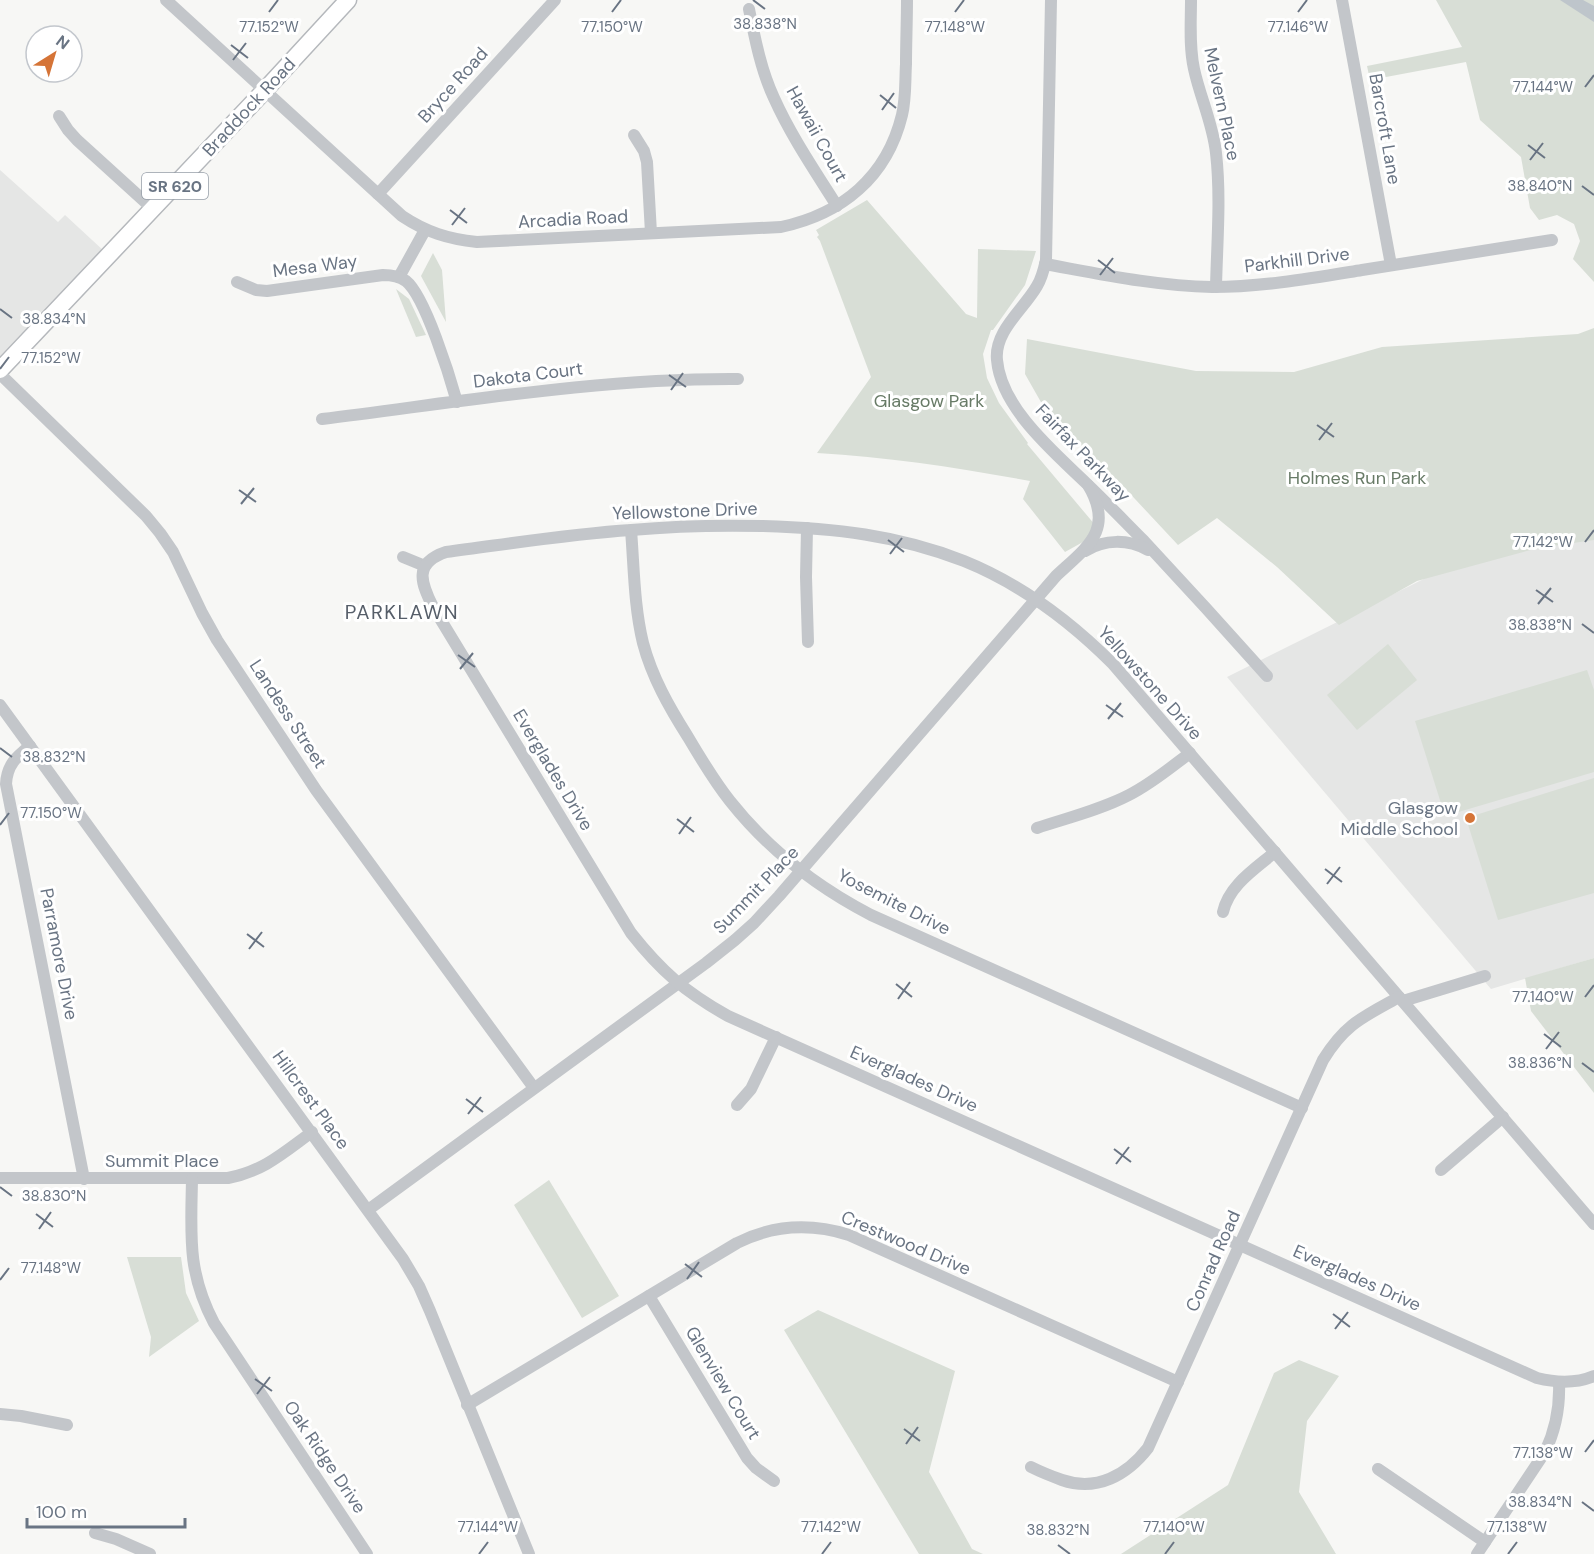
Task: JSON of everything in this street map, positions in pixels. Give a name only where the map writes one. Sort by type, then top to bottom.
[{"type":"main road","name":"Braddock Road","points":[[0,372],[348,0]]},
{"type":"street","name":"Arcadia Road","points":[[166,0],[402,216],[425,230],[441,236],[477,242],[781,227],[816,218],[852,196],[867,182],[889,151],[897,133],[905,102],[907,0]]},
{"type":"street","name":"Bryce Road","points":[[378,194],[555,0]]},
{"type":"street","name":"Fairfax Parkway","points":[[1051,0],[1045,264],[1037,286],[1001,337],[997,359],[1000,376],[1004,388],[1041,440],[1161,559],[1267,676]]},
{"type":"street","name":"Melvern Place","points":[[1191,0],[1193,67],[1210,123],[1217,164],[1216,287]]},
{"type":"street","name":"Barcroft Lane","points":[[1342,0],[1391,265]]},
{"type":"street","name":"Hawaii Court","points":[[749,9],[757,48],[774,98],[795,138],[837,206]]},
{"type":"street","points":[[59,116],[77,140],[153,209]]},
{"type":"street","points":[[634,135],[644,151],[647,162],[651,233]]},
{"type":"street","points":[[425,230],[399,277],[412,287],[420,300],[457,402]]},
{"type":"street","name":"Parkhill Drive","points":[[1045,264],[1128,280],[1173,285],[1245,286],[1293,281],[1552,240]]},
{"type":"street","name":"Mesa Way","points":[[237,282],[256,290],[267,291],[384,275],[399,277]]},
{"type":"street","name":"Landess Street","points":[[0,372],[146,516],[160,533],[173,552],[217,640],[316,790],[534,1088]]},
{"type":"street","name":"Dakota Court","points":[[322,419],[574,387],[635,382],[738,379]]},
{"type":"street","name":"Summit Place","points":[[368,1209],[678,983],[742,935],[754,923],[1056,576],[1089,545],[1099,525],[1099,514],[1098,503],[1088,485]]},
{"type":"street","name":"Yellowstone Drive","points":[[424,566],[435,555],[446,552],[631,530],[684,526],[737,526],[807,528],[865,533],[929,549],[965,561],[996,576],[1036,599],[1073,627],[1113,664],[1594,1224]]},
{"type":"street","points":[[807,528],[808,642]]},
{"type":"street","name":"Yosemite Drive","points":[[631,530],[638,617],[643,644],[660,689],[714,779],[731,802],[759,834],[801,871],[846,902],[871,915],[1302,1108]]},
{"type":"street","name":"Summit Place","points":[[1081,553],[1092,547],[1117,541],[1143,547],[1161,559]]},
{"type":"street","points":[[404,557],[424,566]]},
{"type":"street","name":"Everglades Drive","points":[[424,566],[422,582],[434,607],[636,940],[659,967],[703,1002],[728,1016],[1537,1378],[1559,1383],[1594,1376]]},
{"type":"street","name":"Hillcrest Place","points":[[0,705],[403,1258],[430,1311],[529,1554]]},
{"type":"street","name":"Parramore Drive","points":[[30,746],[10,765],[6,784],[84,1179]]},
{"type":"street","points":[[1037,828],[1100,808],[1128,795],[1145,786],[1190,753]]},
{"type":"street","points":[[1223,912],[1236,886],[1275,852]]},
{"type":"street","name":"Conrad Road","points":[[1031,1467],[1063,1480],[1089,1483],[1102,1481],[1121,1473],[1139,1460],[1149,1448],[1323,1060],[1332,1045],[1345,1030],[1358,1020],[1401,999],[1485,976]]},
{"type":"street","points":[[737,1105],[751,1089],[776,1037]]},
{"type":"street","points":[[1441,1170],[1503,1117]]},
{"type":"street","name":"Summit Place","points":[[0,1178],[228,1178],[244,1175],[269,1163],[312,1132]]},
{"type":"street","name":"Oak Ridge Drive","points":[[192,1179],[191,1249],[205,1305],[214,1323],[367,1554]]},
{"type":"street","name":"Crestwood Drive","points":[[467,1405],[737,1243],[778,1228],[797,1226],[833,1230],[860,1240],[1178,1382]]},
{"type":"street","name":"Glenview Court","points":[[649,1296],[747,1458],[774,1481]]},
{"type":"street","points":[[1477,1554],[1545,1452],[1558,1417],[1559,1383]]},
{"type":"street","points":[[0,1414],[67,1425]]},
{"type":"street","points":[[1378,1469],[1485,1542]]},
{"type":"street","points":[[95,1533],[116,1539],[150,1554]]},
{"type":"shaded area","points":[[1560,0],[1583,0],[1594,6],[1594,22]]},
{"type":"shaded area","points":[[0,170],[58,222],[65,215],[105,252],[0,361]]},
{"type":"shaded area","name":"Glasgow Middle School","points":[[1594,499],[1594,958],[1491,989],[1227,677],[1570,506]]},
{"type":"green space","points":[[1436,0],[1594,0],[1594,282],[1573,259],[1580,241],[1574,224],[1557,215],[1539,220],[1530,208],[1521,157],[1480,120],[1466,62],[1370,80],[1367,66],[1462,47]]},
{"type":"green space","name":"Glasgow Park","points":[[867,200],[966,314],[977,318],[978,249],[1036,251],[1025,285],[991,330],[983,354],[987,378],[999,403],[1027,444],[1101,532],[1065,552],[1023,499],[1030,481],[871,457],[817,453],[871,377],[816,230]]},
{"type":"green space","points":[[433,253],[442,270],[446,322],[421,276]]},
{"type":"green space","points":[[396,289],[409,299],[426,335],[416,337]]},
{"type":"green space","name":"Holmes Run Park","points":[[1594,328],[1594,540],[1538,548],[1417,581],[1339,625],[1277,567],[1217,518],[1178,545],[1121,484],[1046,411],[1025,374],[1027,339],[1196,371],[1294,372],[1382,347],[1578,334]]},
{"type":"green space","points":[[1388,644],[1417,680],[1357,730],[1327,695]]},
{"type":"green space","points":[[1587,670],[1594,690],[1594,772],[1445,816],[1415,721]]},
{"type":"green space","points":[[1594,778],[1594,893],[1498,920],[1466,818]]},
{"type":"green space","points":[[1594,958],[1594,1093],[1531,1011],[1525,978]]},
{"type":"green space","points":[[549,1180],[619,1296],[582,1318],[514,1205]]},
{"type":"green space","points":[[127,1257],[181,1257],[186,1293],[199,1321],[149,1357],[151,1337]]},
{"type":"green space","points":[[818,1310],[955,1371],[929,1472],[972,1549],[983,1554],[919,1554],[784,1330]]},
{"type":"green space","points":[[1299,1360],[1339,1376],[1307,1421],[1299,1492],[1336,1554],[1121,1554],[1228,1485],[1274,1373]]},
{"type":"place","name":"Glasgow Middle School","points":[[1470,818]]},
{"type":"district","name":"PARKLAWN","points":[[402,612]]}]
